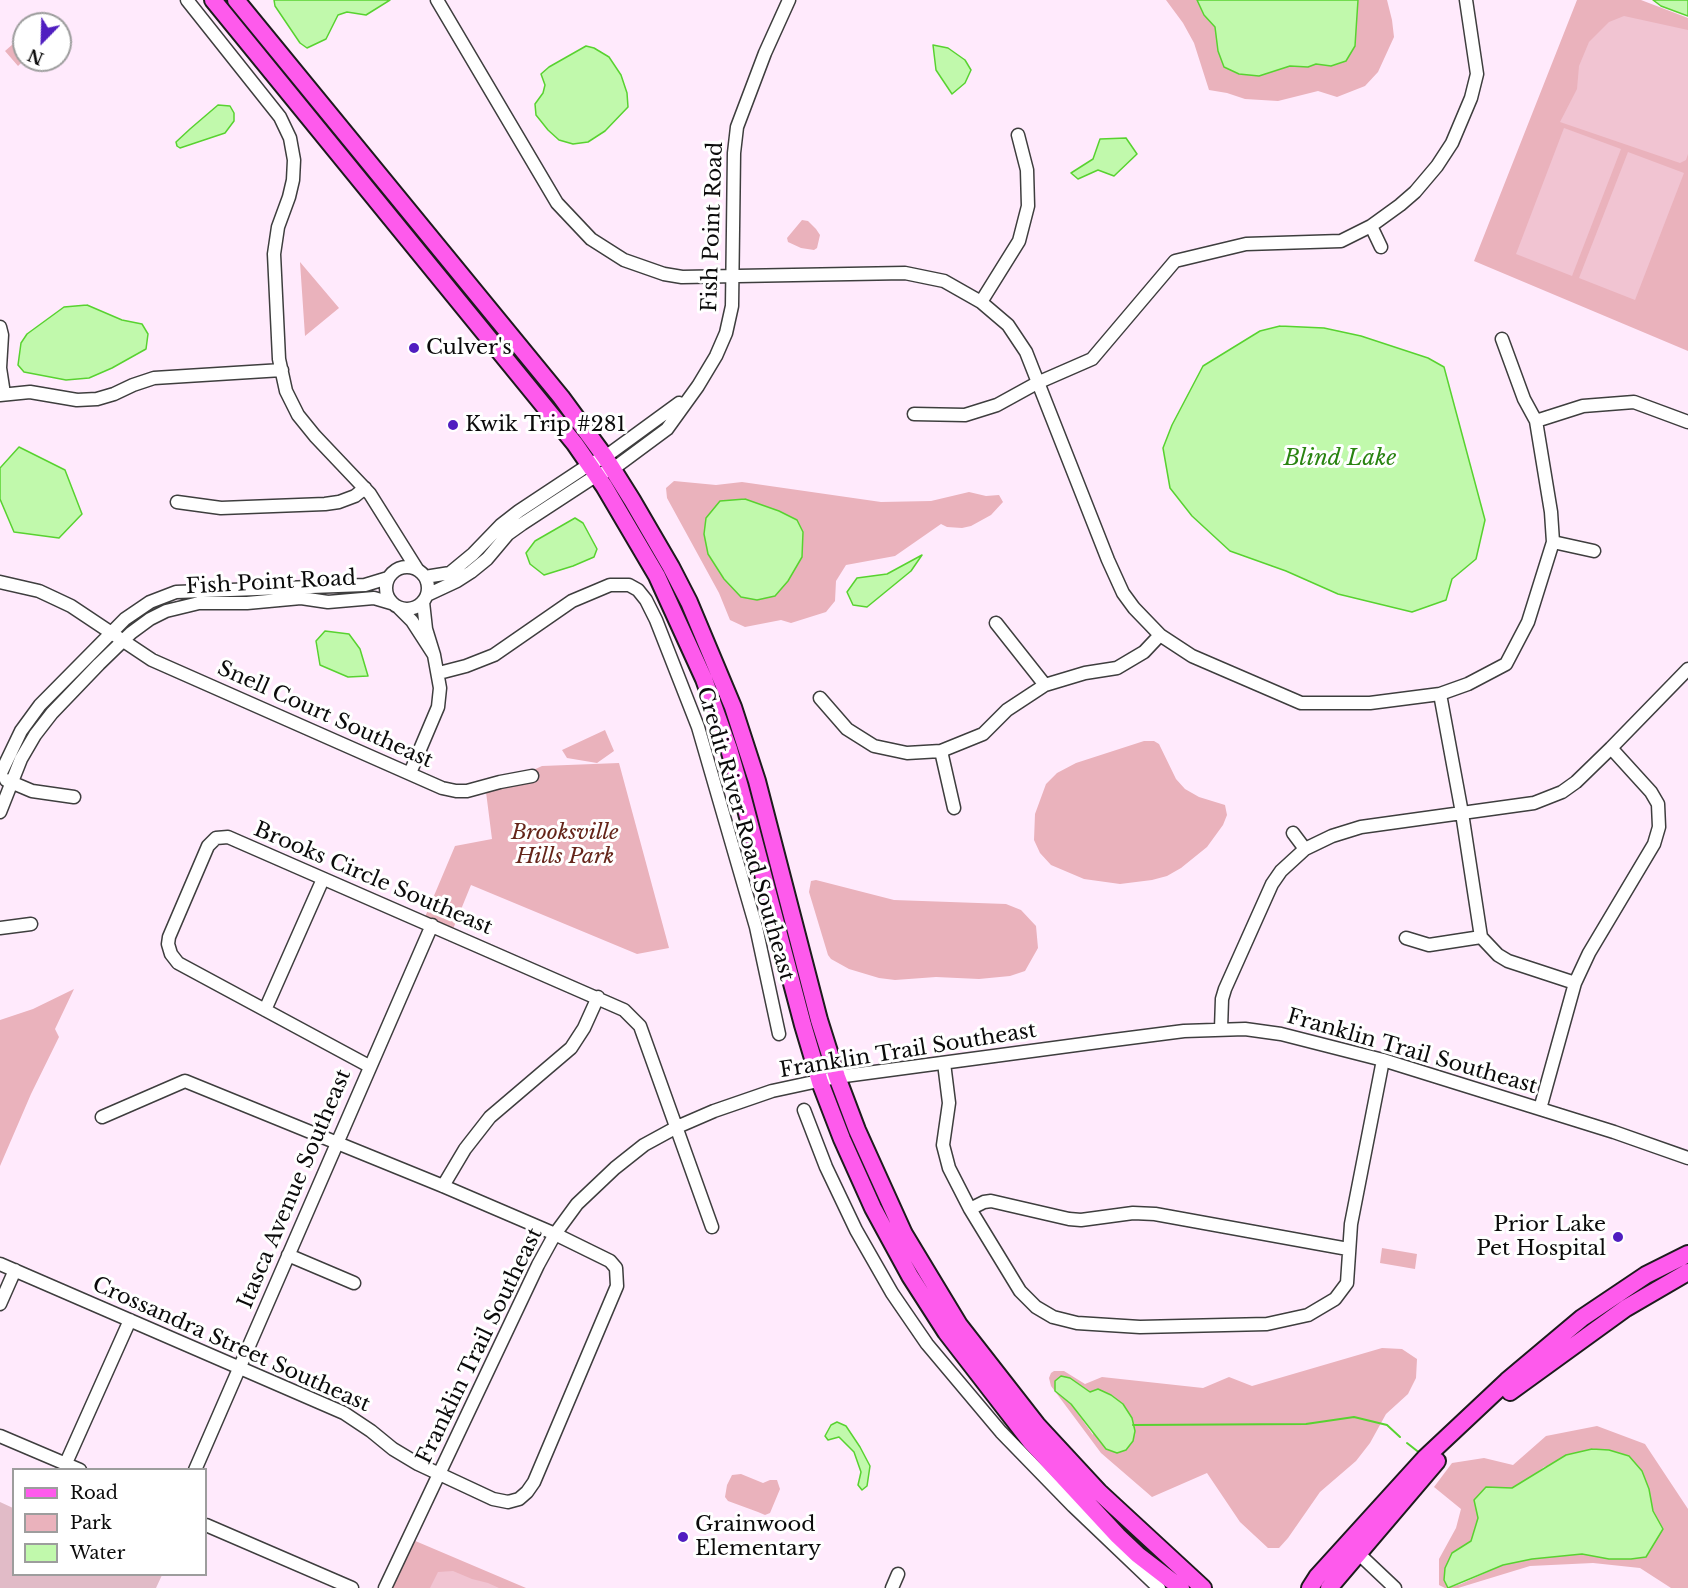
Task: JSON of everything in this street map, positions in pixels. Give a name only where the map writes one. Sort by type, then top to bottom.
[{"type":"main road","points":[[236,0],[561,397],[601,467]]},
{"type":"main road","points":[[219,2],[652,532],[689,602],[736,716],[754,772],[819,1020],[842,1139],[873,1208],[910,1276],[946,1332],[992,1393],[1039,1451],[1124,1542],[1180,1588]]},
{"type":"main road","points":[[829,1079],[857,1130],[904,1234],[943,1300],[980,1353],[1063,1455],[1127,1519],[1203,1588]]},
{"type":"main road","points":[[1310,1588],[1317,1577],[1426,1457],[1507,1381],[1582,1318],[1646,1275],[1688,1254]]},
{"type":"main road","points":[[1329,1588],[1433,1465],[1470,1426],[1514,1388],[1626,1308],[1688,1272]]},
{"type":"street","points":[[187,0],[280,117],[290,138],[294,160],[293,180],[290,197],[278,227],[274,254],[282,370],[286,391],[298,415],[315,436],[365,488],[421,573],[428,589],[425,598],[426,628],[440,687],[438,707],[410,773]]},
{"type":"street","points":[[437,0],[557,203],[591,239],[624,260],[664,274],[700,277],[734,274],[905,273],[944,281],[981,302],[1008,325],[1026,352],[1114,576],[1134,608],[1160,635],[1192,656],[1301,703],[1370,704],[1440,694],[1468,684],[1506,664],[1528,622],[1553,542],[1551,512],[1536,421],[1524,399],[1502,339]]},
{"type":"street","name":"Fish Point Road","points":[[421,573],[450,573],[519,511],[667,429],[698,386],[716,356],[726,333],[732,306],[733,186],[737,127],[765,53],[789,0]]},
{"type":"street","points":[[914,414],[965,415],[997,405],[1037,383],[1092,359],[1174,261],[1246,244],[1341,241],[1371,226],[1400,205],[1426,180],[1452,143],[1464,118],[1477,74],[1466,0]]},
{"type":"street","points":[[981,302],[1019,241],[1028,206],[1027,170],[1018,135]]},
{"type":"street","points":[[1371,226],[1382,247]]},
{"type":"street","points":[[0,327],[2,394],[30,392],[77,400],[97,399],[154,378],[282,370]]},
{"type":"street","points":[[1536,421],[1583,406],[1634,402],[1688,422]]},
{"type":"street","name":"Fish Point Road","points":[[425,598],[457,582],[471,572],[487,559],[508,534],[601,467]]},
{"type":"street","points":[[177,502],[221,508],[325,504],[347,499],[365,488]]},
{"type":"street","points":[[1553,542],[1594,551]]},
{"type":"street","points":[[402,547],[389,576],[386,591],[395,606],[412,621],[434,655]]},
{"type":"street","points":[[389,576],[406,567],[421,573]]},
{"type":"street","name":"Fish Point Road","points":[[0,812],[4,778],[15,741],[34,714],[125,619],[150,602],[176,592],[365,585],[389,576]]},
{"type":"street","name":"Snell Court Southeast","points":[[0,582],[39,591],[71,606],[152,660],[442,788],[467,791],[532,776]]},
{"type":"street","name":"Credit River Road Southeast","points":[[438,672],[466,666],[494,655],[572,601],[610,585],[629,585],[638,590],[656,620],[698,727],[756,927],[779,1034]]},
{"type":"street","name":"Fish Point Road","points":[[4,778],[21,759],[35,735],[52,713],[123,641],[150,619],[166,611],[199,603],[247,603],[301,598],[328,602],[375,598],[395,606]]},
{"type":"street","points":[[395,606],[412,609],[425,598]]},
{"type":"street","points":[[996,622],[1045,686]]},
{"type":"street","points":[[820,698],[847,729],[874,746],[906,753],[941,751],[983,734],[1007,710],[1045,686],[1085,673],[1117,668],[1144,652],[1160,635]]},
{"type":"street","points":[[1221,1029],[1222,999],[1225,989],[1272,884],[1287,865],[1305,849],[1332,836],[1361,827],[1534,803],[1562,792],[1576,782],[1611,748],[1688,669]]},
{"type":"street","points":[[1440,694],[1462,813],[1481,937],[1498,955],[1508,961],[1575,982]]},
{"type":"street","points":[[1540,1109],[1575,982],[1589,953],[1654,844],[1659,827],[1658,804],[1651,792],[1611,748]]},
{"type":"street","points":[[941,751],[954,808]]},
{"type":"street","points":[[4,778],[32,791],[74,797]]},
{"type":"street","points":[[1293,833],[1305,849]]},
{"type":"street","name":"Brooks Circle Southeast","points":[[369,1066],[178,963],[171,954],[168,944],[169,937],[208,846],[216,838],[228,837],[624,1010],[640,1026],[712,1227]]},
{"type":"street","points":[[265,1010],[323,879]]},
{"type":"street","points":[[0,928],[31,924]]},
{"type":"street","name":"Itasca Avenue Southeast","points":[[196,1468],[432,925]]},
{"type":"street","points":[[1406,938],[1429,945],[1481,937]]},
{"type":"street","points":[[443,1186],[465,1149],[490,1117],[571,1048],[584,1028],[598,997]]},
{"type":"street","name":"Franklin Trail Southeast","points":[[385,1588],[538,1265],[555,1234],[577,1204],[615,1168],[644,1145],[714,1111],[772,1091],[829,1079],[1106,1041],[1184,1031],[1245,1029],[1281,1034],[1383,1060],[1614,1132],[1688,1158]]},
{"type":"street","points":[[944,1063],[949,1103],[943,1145],[949,1168],[970,1209],[1020,1291],[1036,1307],[1053,1317],[1077,1323],[1140,1327],[1267,1324],[1308,1315],[1335,1299],[1347,1283],[1351,1224],[1383,1060]]},
{"type":"street","points":[[102,1117],[185,1081],[555,1234]]},
{"type":"street","points":[[804,1110],[826,1167],[856,1230],[892,1293],[927,1344],[1001,1432],[1073,1506],[1159,1588]]},
{"type":"street","points":[[970,1209],[991,1201],[1081,1220],[1133,1213],[1155,1214],[1348,1249]]},
{"type":"street","name":"Crossandra Street Southeast","points":[[0,1264],[344,1413],[393,1449],[438,1475],[493,1499],[508,1502],[519,1499],[534,1482],[617,1286],[616,1268],[610,1261],[602,1255],[555,1234]]},
{"type":"street","points":[[288,1255],[354,1283]]},
{"type":"street","points":[[0,1304],[15,1270]]},
{"type":"street","points":[[66,1463],[130,1320]]},
{"type":"street","points":[[0,1436],[76,1468]]},
{"type":"street","points":[[207,1525],[352,1588]]},
{"type":"street","points":[[1359,1554],[1395,1588]]},
{"type":"street","points":[[892,1588],[898,1574]]},
{"type":"green space","points":[[1166,0],[1197,0],[1204,14],[1215,27],[1218,51],[1259,76],[1290,66],[1308,67],[1316,64],[1331,66],[1355,46],[1358,0],[1387,0],[1394,37],[1378,72],[1365,86],[1337,97],[1318,91],[1278,101],[1245,99],[1209,90],[1194,43]]},
{"type":"green space","points":[[1577,0],[1641,0],[1688,18],[1688,351],[1474,261]]},
{"type":"green space","points":[[12,45],[12,59],[5,51]]},
{"type":"green space","points":[[802,220],[808,221],[820,235],[817,248],[814,250],[801,248],[788,242],[787,238]]},
{"type":"green space","points":[[300,262],[339,308],[305,336]]},
{"type":"green space","points":[[674,481],[716,485],[742,482],[881,502],[931,501],[969,492],[986,496],[999,495],[1003,502],[991,515],[971,526],[947,527],[941,524],[895,556],[846,565],[836,581],[835,601],[826,612],[791,623],[781,620],[745,627],[730,620],[719,593],[667,498],[666,488]]},
{"type":"green space","points":[[605,730],[614,751],[597,763],[567,758],[562,750]]},
{"type":"green space","points":[[1144,741],[1154,741],[1159,744],[1176,779],[1185,789],[1199,797],[1225,805],[1227,815],[1223,825],[1207,847],[1167,876],[1120,884],[1084,879],[1051,865],[1040,853],[1034,840],[1035,814],[1046,784],[1057,773],[1076,763]]},
{"type":"green space","name":"Brooksville Hills Park","points":[[619,763],[669,948],[637,954],[471,885],[453,929],[425,917],[455,846],[492,839],[486,792],[542,766]]},
{"type":"green space","points":[[816,880],[894,900],[1006,904],[1021,910],[1036,926],[1038,948],[1025,971],[1010,976],[979,979],[936,977],[895,980],[849,969],[828,955],[809,892],[811,881]]},
{"type":"green space","points":[[74,989],[55,1029],[59,1037],[0,1166],[0,1020],[33,1009]]},
{"type":"green space","points":[[1382,1248],[1417,1254],[1415,1269],[1380,1263]]},
{"type":"green space","points":[[1382,1348],[1402,1349],[1417,1359],[1416,1378],[1408,1394],[1386,1414],[1370,1443],[1356,1461],[1320,1492],[1279,1548],[1268,1548],[1240,1522],[1207,1473],[1152,1497],[1101,1453],[1051,1386],[1049,1378],[1054,1371],[1064,1371],[1085,1384],[1102,1377],[1203,1388],[1229,1377],[1252,1386]],"holes":[[[1061,1376],[1070,1378],[1090,1392],[1093,1435],[1071,1404],[1055,1391],[1055,1381]]]},
{"type":"green space","points":[[1597,1426],[1645,1444],[1688,1509],[1688,1588],[1671,1588],[1640,1568],[1593,1563],[1530,1566],[1458,1588],[1448,1588],[1445,1588],[1439,1585],[1439,1559],[1456,1528],[1461,1509],[1434,1487],[1452,1463],[1484,1458],[1513,1465],[1546,1436]],"holes":[[[1609,1450],[1629,1456],[1642,1471],[1649,1489],[1653,1511],[1663,1529],[1646,1557],[1609,1559],[1582,1554],[1532,1559],[1503,1565],[1448,1588],[1452,1553],[1471,1541],[1478,1518],[1474,1500],[1486,1487],[1512,1488],[1529,1479],[1544,1467]]]},
{"type":"green space","points":[[741,1474],[763,1483],[777,1480],[780,1489],[770,1513],[765,1515],[728,1501],[725,1497],[732,1475]]},
{"type":"green space","points":[[413,1540],[526,1588],[391,1588]]},
{"type":"shaded area","points":[[1624,16],[1688,30],[1688,154],[1686,160],[1680,163],[1560,122],[1577,89],[1579,66],[1589,42],[1609,22]]},
{"type":"shaded area","points":[[1564,128],[1621,149],[1572,276],[1516,254]]},
{"type":"shaded area","points":[[1628,152],[1684,173],[1635,300],[1579,278]]},
{"type":"shaded area","points":[[0,1502],[12,1508],[12,1576],[162,1576],[156,1588],[0,1588]]},
{"type":"shaded area","points":[[453,1571],[499,1588],[430,1588],[438,1572]]},
{"type":"water","points":[[274,0],[390,0],[366,15],[347,12],[338,15],[326,39],[307,48],[300,43],[275,6]]},
{"type":"water","points":[[1197,0],[1358,0],[1355,46],[1346,61],[1331,66],[1316,64],[1308,67],[1290,66],[1259,76],[1239,74],[1224,67],[1218,51],[1215,27],[1204,15]]},
{"type":"water","points":[[1653,0],[1688,0],[1688,16],[1661,6]]},
{"type":"water","points":[[933,45],[948,48],[965,60],[971,70],[965,83],[952,94],[936,70]]},
{"type":"water","points":[[586,46],[609,57],[621,75],[627,93],[628,107],[605,131],[588,142],[573,144],[559,140],[548,130],[536,115],[535,104],[543,93],[545,85],[541,74]]},
{"type":"water","points":[[218,105],[230,106],[234,113],[234,121],[225,133],[180,148],[177,146],[176,142]]},
{"type":"water","points":[[1126,138],[1137,154],[1114,176],[1098,170],[1078,179],[1071,173],[1093,159],[1100,139]]},
{"type":"water","points":[[87,305],[122,320],[142,324],[148,334],[146,349],[89,378],[66,380],[24,372],[18,365],[21,343],[27,334],[64,307]]},
{"type":"water","name":"Blind Lake","points":[[1280,326],[1324,328],[1361,336],[1428,358],[1444,367],[1485,520],[1476,559],[1452,579],[1446,600],[1412,612],[1338,594],[1286,571],[1230,551],[1192,516],[1170,488],[1163,448],[1172,425],[1203,366],[1260,331]]},
{"type":"water","points":[[19,447],[65,470],[82,514],[59,538],[14,532],[0,499],[0,468]]},
{"type":"water","points":[[745,499],[797,520],[803,532],[802,557],[788,581],[775,596],[757,600],[741,597],[724,579],[708,554],[704,534],[706,518],[720,501]]},
{"type":"water","points":[[575,518],[583,523],[597,549],[594,557],[544,575],[530,564],[526,553],[535,541]]},
{"type":"water","points":[[922,555],[911,571],[867,607],[853,605],[847,592],[857,578],[887,574]]},
{"type":"water","points":[[325,631],[349,634],[360,649],[368,676],[348,677],[320,665],[316,641]]},
{"type":"water","points":[[1061,1376],[1070,1378],[1090,1392],[1098,1389],[1123,1404],[1132,1418],[1135,1431],[1133,1441],[1126,1450],[1117,1453],[1106,1449],[1071,1404],[1055,1391],[1055,1381]]},
{"type":"water","points":[[837,1422],[846,1426],[870,1466],[867,1486],[862,1490],[858,1485],[861,1472],[854,1452],[839,1437],[828,1440],[825,1436],[831,1425]]},
{"type":"water","points":[[1592,1449],[1609,1450],[1629,1456],[1642,1471],[1649,1489],[1653,1511],[1663,1529],[1646,1557],[1609,1559],[1582,1554],[1532,1559],[1503,1565],[1448,1588],[1444,1580],[1445,1568],[1452,1553],[1471,1541],[1478,1518],[1474,1500],[1486,1487],[1512,1488],[1566,1455]]},
{"type":"waterway","points":[[1133,1425],[1306,1424],[1354,1417],[1387,1425],[1400,1437]]},
{"type":"waterway","points":[[1407,1443],[1421,1454]]},
{"type":"place","name":"Culver's","points":[[414,348]]},
{"type":"place","name":"Kwik Trip #281","points":[[453,425]]},
{"type":"place","name":"Prior Lake Pet Hospital","points":[[1618,1237]]},
{"type":"place","name":"Grainwood Elementary","points":[[683,1537]]}]
